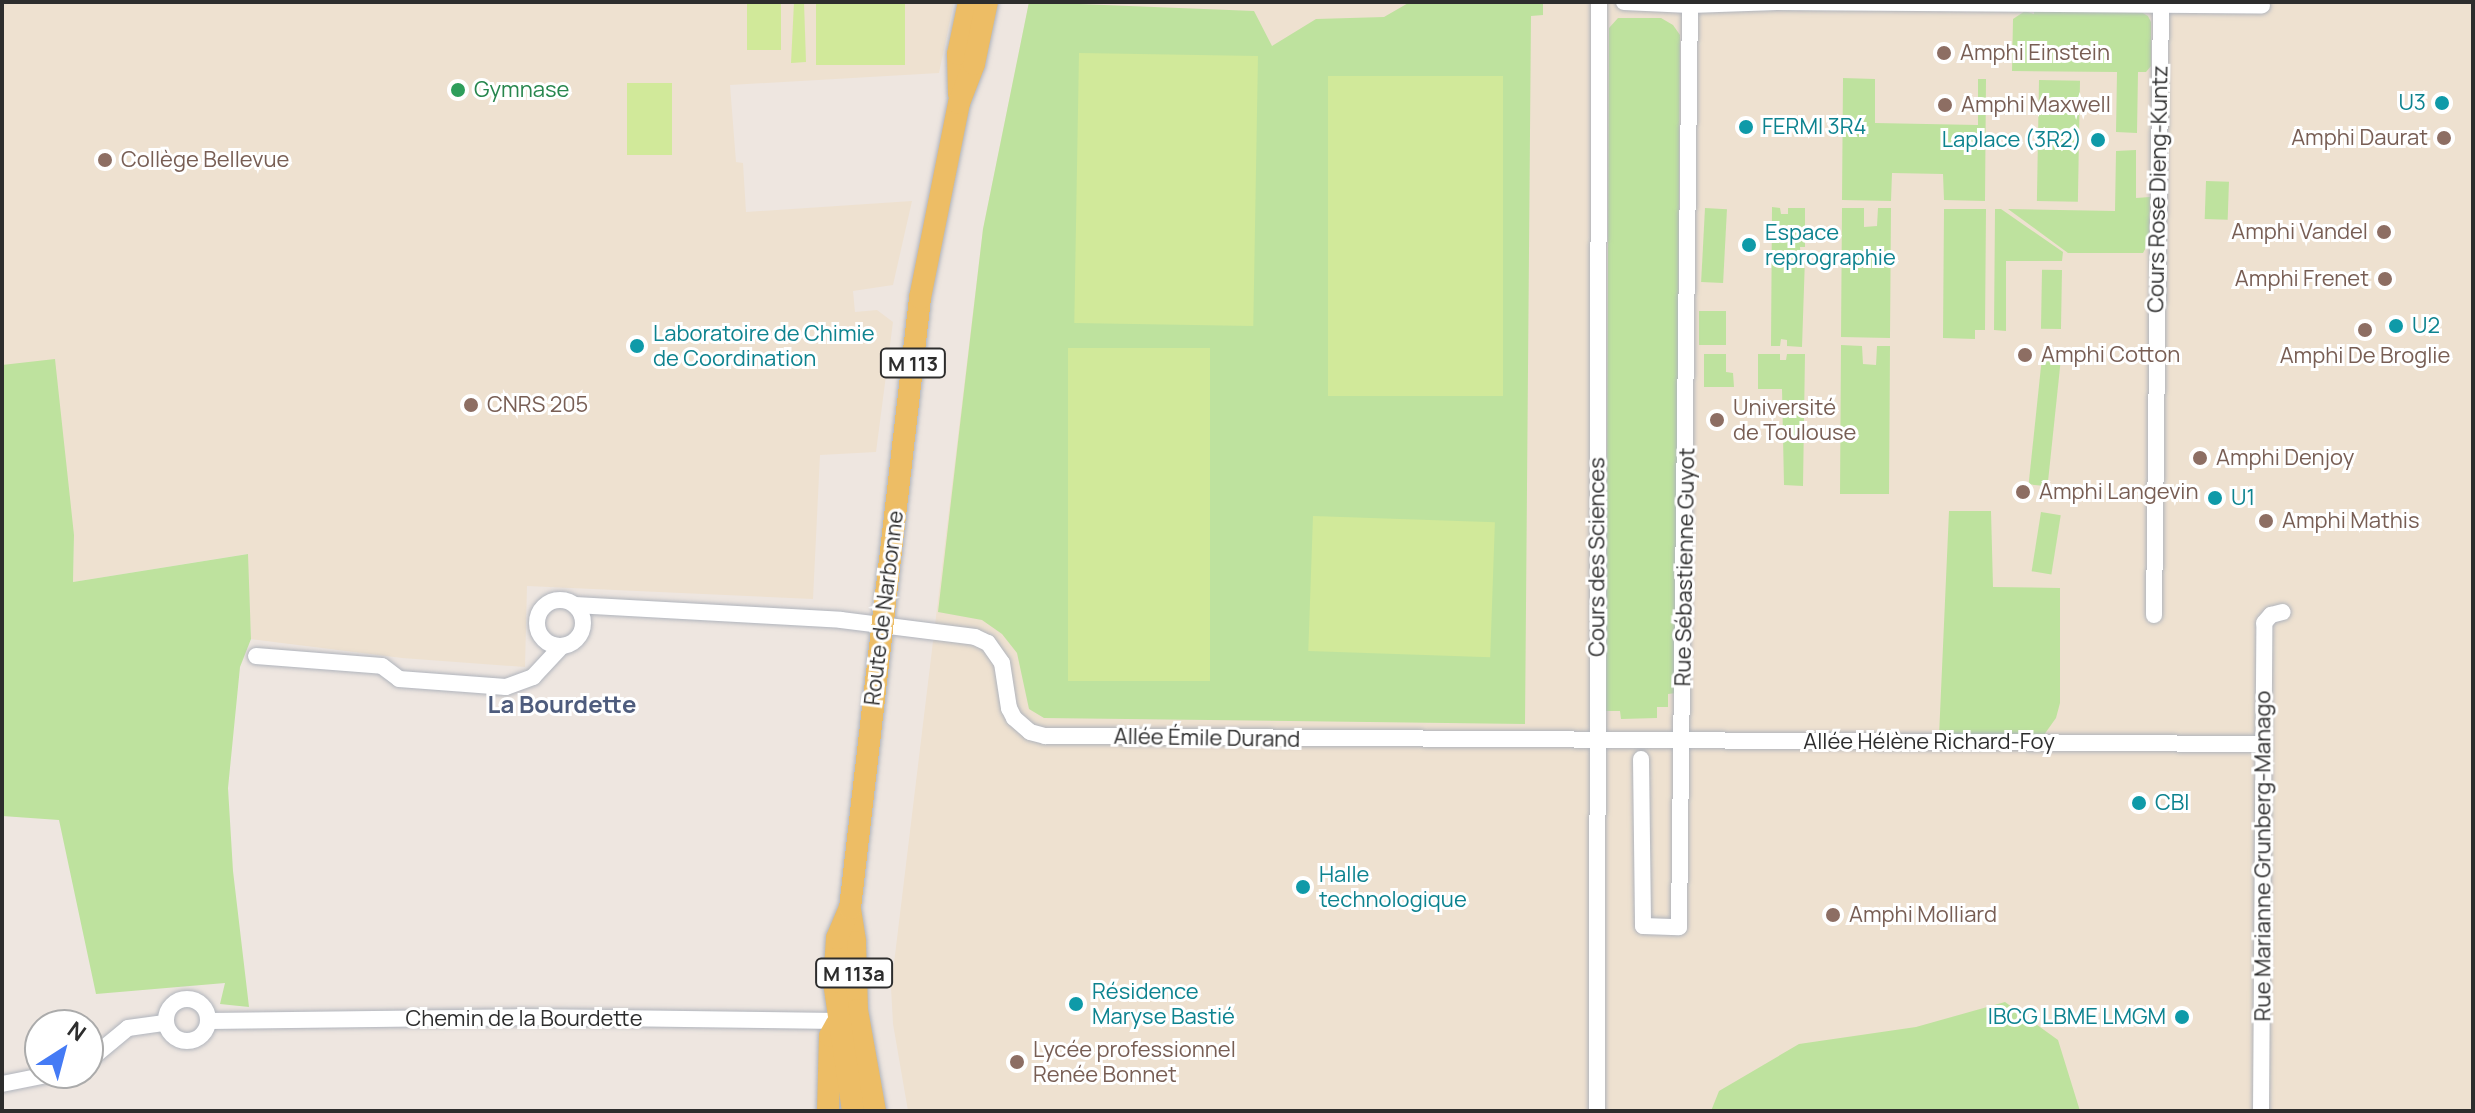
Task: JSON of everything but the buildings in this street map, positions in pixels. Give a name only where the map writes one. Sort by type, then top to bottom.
[{"type":"main road","name":"Route de Narbonne","points":[[959,103],[958,54],[969,2]]},
{"type":"main road","name":"Route de Narbonne","points":[[828,1111],[830,1036],[839,1021],[834,963],[837,938],[850,908],[920,298],[959,103],[974,64],[987,2]]},
{"type":"main road","name":"M 113a","points":[[850,908],[855,942],[855,998],[875,1111]]},
{"type":"main road","name":"M 113a","points":[[839,1021],[853,1111]]},
{"type":"street","name":"Cours des Sciences","points":[[1597,1111],[1595,739],[1599,2]]},
{"type":"street","points":[[1624,2],[2262,5]]},
{"type":"street","name":"Rue Sébastienne Guyot","points":[[1641,759],[1643,926],[1679,927],[1690,4]]},
{"type":"street","name":"Cours Rose Dieng-Kuntz","points":[[2154,615],[2161,4]]},
{"type":"street","points":[[256,656],[382,666],[399,679],[506,687],[533,677],[547,663],[557,645],[579,636],[583,621],[575,605],[554,600],[540,610],[539,633],[557,645]]},
{"type":"street","name":"Allée Émile Durand","points":[[575,605],[808,618],[975,637],[988,643],[1002,663],[1014,718],[1030,732],[1045,736],[1595,739]]},
{"type":"street","points":[[583,621],[605,609]]},
{"type":"street","name":"Rue Marianne Grunberg-Manago","points":[[2261,1111],[2264,623],[2271,615],[2283,612]]},
{"type":"street","name":"Allée Hélène Richard-Foy","points":[[1595,739],[2263,744]]},
{"type":"street","points":[[186,999],[202,1005],[209,1021],[206,1031],[188,1042],[169,1033],[165,1023],[170,1007],[186,999]]},
{"type":"street","name":"Chemin de la Bourdette","points":[[209,1021],[519,1017],[839,1021]]},
{"type":"street","points":[[839,1021],[862,1038]]},
{"type":"street","points":[[104,1048],[128,1028],[165,1023]]},
{"type":"street","points":[[2,1084],[24,1080]]},
{"type":"shaded area","name":"CNRS 205","points":[[2,2],[954,2],[939,73],[730,85],[736,162],[743,163],[746,212],[912,201],[893,285],[853,291],[855,312],[877,310],[893,322],[876,452],[820,455],[813,599],[527,586],[525,667],[402,658],[251,639],[247,554],[73,582],[74,535],[2,367]]},
{"type":"shaded area","name":"Université de Toulouse","points":[[1029,2],[2473,2],[2473,1111],[908,1111],[893,1024],[891,988],[983,229]]},
{"type":"green space","points":[[747,2],[781,2],[781,50],[747,50]]},
{"type":"green space","points":[[794,2],[804,2],[806,62],[791,63]]},
{"type":"green space","points":[[816,2],[905,2],[905,65],[816,65]]},
{"type":"green space","points":[[1029,2],[1254,11],[1272,46],[1316,19],[1384,17],[1410,2],[1543,2],[1543,15],[1531,16],[1525,724],[1044,718],[1029,709],[1017,653],[1002,634],[982,620],[938,612],[983,229]]},
{"type":"green space","points":[[2025,11],[2034,14],[2034,11],[2141,12],[2148,16],[2151,22],[2151,66],[2146,72],[2138,72],[2137,133],[2116,132],[2117,72],[2012,71],[2013,19]]},
{"type":"green space","points":[[1618,18],[1661,18],[1673,25],[1680,35],[1676,693],[1668,694],[1668,707],[1657,707],[1657,718],[1621,719],[1620,711],[1606,711],[1609,28]]},
{"type":"green space","points":[[1079,53],[1258,56],[1253,326],[1074,323]]},
{"type":"green space","points":[[1328,76],[1503,76],[1503,396],[1328,396]]},
{"type":"green space","points":[[1843,78],[1875,79],[1875,123],[1978,125],[1978,79],[1986,79],[1985,201],[1944,200],[1943,174],[1892,173],[1891,201],[1842,200]]},
{"type":"green space","points":[[2039,80],[2080,81],[2078,202],[2037,201]]},
{"type":"green space","points":[[627,83],[672,83],[672,155],[627,155]]},
{"type":"green space","points":[[2136,150],[2136,198],[2150,197],[2149,242],[2143,253],[2068,253],[2008,209],[2115,211],[2116,151]]},
{"type":"green space","points":[[2206,181],[2229,182],[2228,220],[2205,219]]},
{"type":"green space","points":[[1772,207],[1780,208],[1781,214],[1788,214],[1788,208],[1805,208],[1805,247],[1800,247],[1801,258],[1805,258],[1802,347],[1787,346],[1787,340],[1781,339],[1780,346],[1771,346]]},
{"type":"green space","points":[[1705,208],[1727,209],[1723,283],[1701,282]]},
{"type":"green space","points":[[1842,208],[1864,208],[1864,227],[1877,226],[1878,208],[1891,208],[1890,338],[1841,337]]},
{"type":"green space","points":[[1944,209],[1986,209],[1985,330],[1975,330],[1975,339],[1943,338]]},
{"type":"green space","points":[[1995,209],[2001,209],[2063,252],[2062,261],[2006,261],[2006,331],[1994,330]]},
{"type":"green space","points":[[2042,270],[2062,270],[2061,329],[2041,329]]},
{"type":"green space","points":[[1699,311],[1726,311],[1726,345],[1699,345]]},
{"type":"green space","points":[[1841,345],[1862,346],[1863,364],[1876,365],[1877,346],[1890,346],[1889,494],[1840,494]]},
{"type":"green space","points":[[1068,348],[1210,348],[1210,681],[1068,681]]},
{"type":"green space","points":[[1704,354],[1726,354],[1726,372],[1733,373],[1734,387],[1704,387]]},
{"type":"green space","points":[[1758,354],[1780,354],[1780,360],[1786,360],[1787,354],[1805,354],[1803,486],[1784,485],[1782,389],[1758,389]]},
{"type":"green space","points":[[2042,357],[2061,359],[2048,486],[2029,484]]},
{"type":"green space","points":[[55,359],[74,535],[73,582],[248,554],[251,639],[240,667],[228,788],[233,871],[249,1007],[220,1004],[225,983],[96,994],[59,820],[2,816],[2,365]]},
{"type":"green space","points":[[1949,511],[1991,511],[1993,587],[2060,588],[2060,703],[2056,718],[2041,739],[1939,736]]},
{"type":"green space","points":[[2041,512],[2061,515],[2051,574],[2032,571]]},
{"type":"green space","points":[[1313,516],[1495,522],[1490,657],[1308,651]]},
{"type":"green space","points":[[2005,1002],[2058,1040],[2080,1111],[1711,1111],[1719,1091],[1799,1044],[1916,1027]]},
{"type":"place","name":"Amphi Einstein","points":[[1944,53]]},
{"type":"place","name":"Gymnase","points":[[458,90]]},
{"type":"place","name":"U3","points":[[2442,103]]},
{"type":"place","name":"Amphi Maxwell","points":[[1945,105]]},
{"type":"place","name":"FERMI 3R4","points":[[1746,127]]},
{"type":"place","name":"Amphi Daurat","points":[[2444,138]]},
{"type":"place","name":"Laplace (3R2)","points":[[2098,140]]},
{"type":"place","name":"Collège Bellevue","points":[[105,160]]},
{"type":"place","name":"Amphi Vandel","points":[[2384,232]]},
{"type":"place","name":"Espace reprographie","points":[[1749,245]]},
{"type":"place","name":"Amphi Frenet","points":[[2385,279]]},
{"type":"place","name":"U2","points":[[2396,326]]},
{"type":"place","name":"Amphi De Broglie","points":[[2365,330]]},
{"type":"place","name":"Laboratoire de Chimie de Coordination","points":[[637,346]]},
{"type":"place","name":"Amphi Cotton","points":[[2025,355]]},
{"type":"place","name":"CNRS 205","points":[[471,405]]},
{"type":"place","name":"Université de Toulouse","points":[[1717,420]]},
{"type":"place","name":"Amphi Denjoy","points":[[2200,458]]},
{"type":"place","name":"Amphi Langevin","points":[[2023,492]]},
{"type":"place","name":"U1","points":[[2215,498]]},
{"type":"place","name":"Amphi Mathis","points":[[2266,521]]},
{"type":"place","name":"CBI","points":[[2139,803]]},
{"type":"place","name":"Halle technologique","points":[[1303,887]]},
{"type":"place","name":"Amphi Molliard","points":[[1833,915]]},
{"type":"place","name":"Résidence Maryse Bastié","points":[[1076,1004]]},
{"type":"place","name":"IBCG LBME LMGM","points":[[2182,1017]]},
{"type":"place","name":"Lycée professionnel Renée Bonnet","points":[[1017,1062]]},
{"type":"district","name":"La Bourdette","points":[[562,704]]}]
